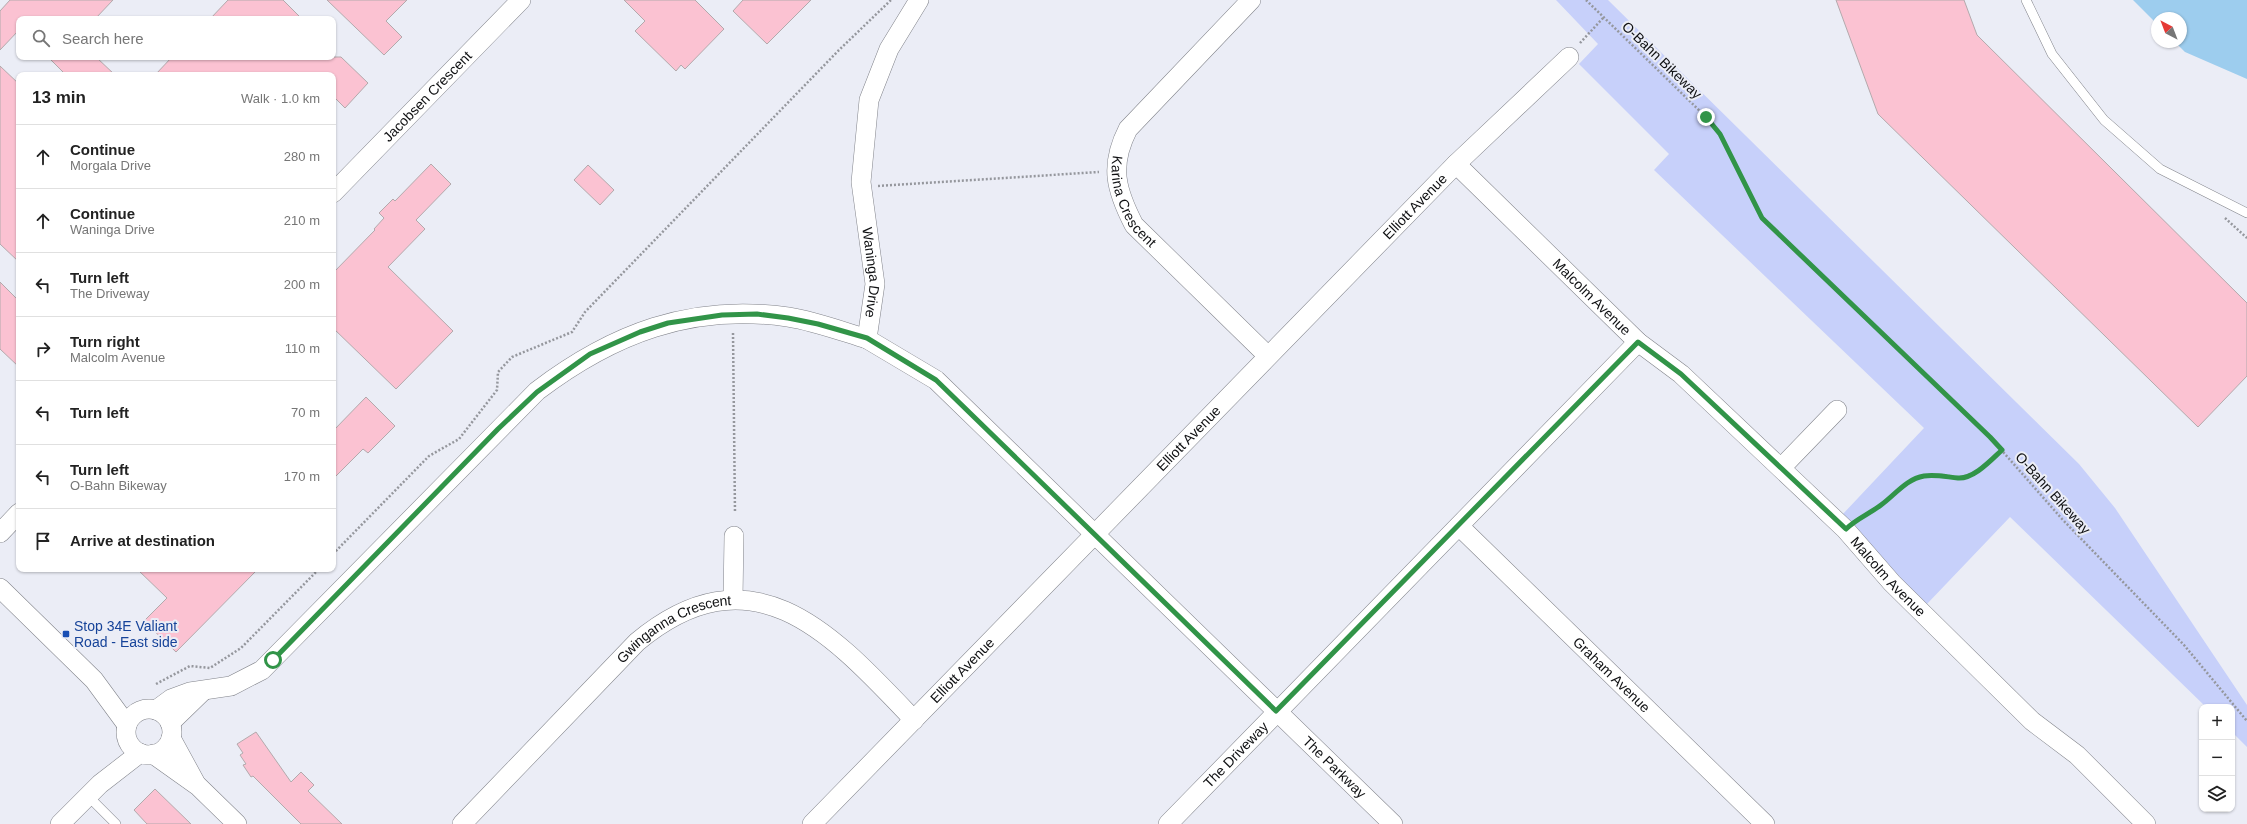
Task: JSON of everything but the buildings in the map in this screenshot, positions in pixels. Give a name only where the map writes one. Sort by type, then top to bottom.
[{"type":"street","name":"Jacobsen Crescent","points":[[336,189],[521,0]]},
{"type":"street","name":"Waninga Drive","points":[[919,0],[889,49],[869,100],[864,143],[862,187],[874,284],[867,338],[936,380],[1095,533],[1276,711]]},
{"type":"street","name":"Karina Crescent","points":[[1251,0],[1128,129],[1120,145],[1117,185],[1124,206],[1134,225],[1268,356]]},
{"type":"street","name":"Elliott Avenue","points":[[812,824],[1456,164],[1569,57]]},
{"type":"street","name":"Malcolm Avenue","points":[[1456,164],[1638,342],[1681,374],[1846,529],[1892,583],[2032,721],[2077,754],[2146,824]]},
{"type":"street","points":[[94,790],[127,732],[133,715],[190,692],[231,686],[262,670],[537,392],[590,354],[640,332],[668,323],[722,315],[757,314],[788,318],[867,338]]},
{"type":"street","name":"The Driveway","points":[[1168,824],[1276,711],[1638,342]]},
{"type":"street","points":[[1781,468],[1837,410]]},
{"type":"street","points":[[0,533],[16,516]]},
{"type":"street","name":"Graham Avenue","points":[[1459,526],[1765,824]]},
{"type":"street","points":[[733,599],[734,536]]},
{"type":"street","points":[[0,588],[94,680],[127,732],[131,746],[147,754],[198,786],[237,824]]},
{"type":"street","name":"Gwinganna Crescent","points":[[462,824],[643,637],[664,622],[685,611],[733,599],[766,603],[786,611],[834,640],[860,664],[914,720]]},
{"type":"street","points":[[94,680],[148,710],[166,716],[171,730],[198,786]]},
{"type":"street","points":[[60,824],[94,790],[147,754],[166,746],[171,730],[204,690]]},
{"type":"street","name":"The Parkway","points":[[1276,711],[1393,824]]},
{"type":"lane","points":[[2026,0],[2052,54],[2104,120],[2160,169],[2247,213]]},
{"type":"lane","points":[[94,790],[116,824]]},
{"type":"path","points":[[336,551],[429,456],[459,439],[497,390],[498,372],[512,357],[572,332],[585,312],[838,51],[890,0]]},
{"type":"path","name":"O-Bahn Bikeway","points":[[1586,0],[1706,117],[1715,129],[1762,218],[1990,437],[2062,519],[2184,645],[2247,721]]},
{"type":"path","points":[[1569,57],[1588,32],[1604,17]]},
{"type":"path","points":[[862,187],[1117,170]]},
{"type":"path","points":[[733,330],[735,513]]},
{"type":"path","points":[[1846,529],[1855,521],[1883,504],[1908,483],[1924,476],[1960,478],[1976,472],[2002,450]]},
{"type":"path","points":[[156,684],[190,666],[210,668],[241,648],[316,572]]},
{"type":"shaded area","points":[[1556,0],[1608,0],[2079,464],[2115,508],[2247,705],[2247,747],[2235,735],[2235,704],[2203,704],[2010,517],[1926,605],[1842,515],[1924,428],[1654,170],[1669,154],[1579,64],[1598,44]]},
{"type":"shaded area","points":[[2133,0],[2247,0],[2247,79],[2185,52],[2181,48],[2187,48],[2187,12],[2151,12],[2151,18]]},
{"type":"place","name":"Stop 34E Valiant Road - East side","points":[[66,634]]},
{"type":"route","points":[[273,660],[498,429],[537,392],[563,371],[590,354],[640,332],[668,323],[722,315],[757,314],[788,318],[818,324],[867,338],[936,380],[1095,533],[1276,711],[1638,342],[1681,374],[1846,529],[1855,521],[1869,514],[1883,504],[1908,483],[1924,476],[1960,478],[1976,472],[2002,450],[1762,218],[1720,134],[1706,117]]}]
